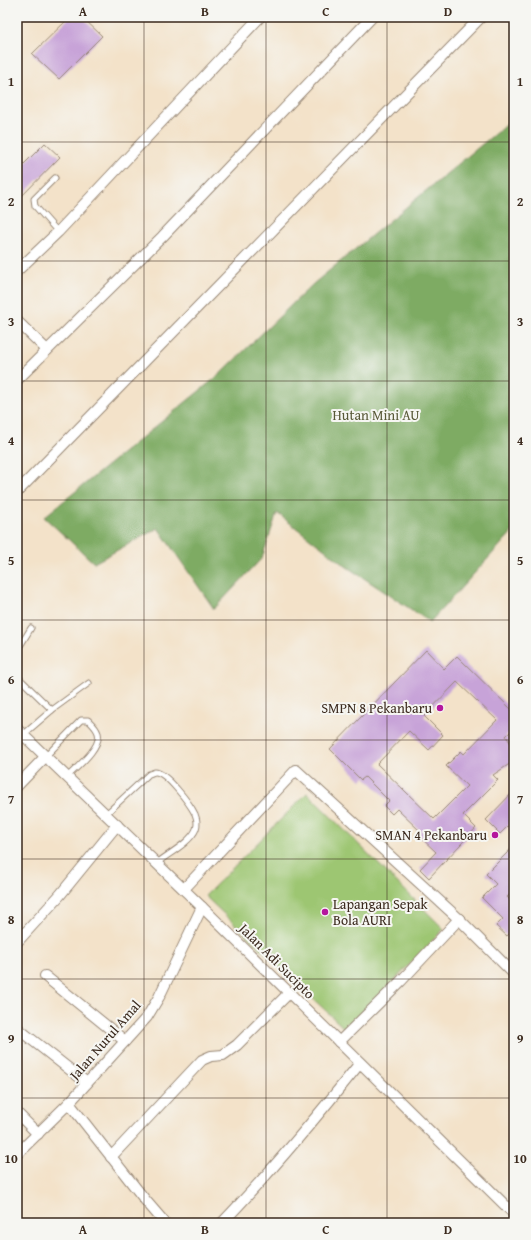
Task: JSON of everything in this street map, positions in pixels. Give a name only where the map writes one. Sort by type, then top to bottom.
[{"type":"street","points":[[17,271],[58,232],[260,17]]},
{"type":"street","points":[[17,380],[162,237],[372,17]]},
{"type":"street","points":[[17,492],[481,17]]},
{"type":"street","points":[[17,321],[47,350]]},
{"type":"street","name":"Jalan Adi Sucipto","points":[[20,732],[184,889],[514,1214]]},
{"type":"street","points":[[17,786],[46,756]]},
{"type":"street","points":[[184,889],[296,770],[459,919],[514,974]]},
{"type":"street","points":[[17,942],[60,895],[117,824]]},
{"type":"street","name":"Jalan Nurul Amal","points":[[17,1154],[69,1103],[146,1017],[159,997],[202,907]]},
{"type":"street","points":[[339,1042],[401,982],[459,919]]},
{"type":"street","points":[[45,976],[125,1041]]},
{"type":"street","points":[[111,1157],[202,1060],[211,1056],[223,1055],[237,1045],[290,993]]},
{"type":"street","points":[[17,1028],[87,1083]]},
{"type":"street","points":[[222,1223],[256,1188],[294,1144],[360,1063]]},
{"type":"street","points":[[69,1103],[165,1223]]},
{"type":"street","points":[[17,1112],[38,1134]]},
{"type":"lane","points":[[55,178],[34,199],[35,206],[58,232]]},
{"type":"lane","points":[[17,650],[31,628]]},
{"type":"lane","points":[[17,676],[52,710]]},
{"type":"lane","points":[[20,732],[89,683]]},
{"type":"lane","points":[[46,756],[81,720],[88,720],[97,732],[97,743],[90,753],[67,777]]},
{"type":"lane","points":[[106,814],[149,774],[155,772],[170,781],[195,814],[198,823],[196,830],[190,838],[157,863]]},
{"type":"green space","name":"Hutan Mini AU","points":[[514,118],[514,530],[430,622],[347,567],[277,513],[262,558],[214,609],[158,528],[94,563],[44,517],[219,375],[313,284]]},
{"type":"green space","name":"Lapangan Sepak Bola AURI","points":[[307,793],[444,929],[346,1030],[205,896]]},
{"type":"building","points":[[70,17],[82,17],[102,36],[59,79],[32,54]]},
{"type":"building","points":[[45,143],[60,157],[17,201],[17,171]]},
{"type":"building","points":[[426,650],[444,669],[457,656],[514,712],[514,728],[506,736],[514,748],[514,761],[493,775],[498,780],[463,815],[476,828],[429,878],[420,869],[436,852],[418,835],[421,832],[397,809],[392,814],[384,806],[389,801],[365,777],[361,780],[330,749]],"holes":[[[457,682],[497,720],[464,754],[461,751],[446,766],[467,786],[434,819],[377,764],[409,731],[429,750],[443,735],[424,716]]]},
{"type":"building","points":[[514,791],[514,820],[500,834],[486,820]]},
{"type":"building","points":[[514,846],[514,891],[507,897],[514,904],[514,929],[507,936],[496,926],[503,919],[482,898],[496,884],[486,874]]},
{"type":"place","name":"SMPN 8 Pekanbaru","points":[[440,708]]},
{"type":"place","name":"SMAN 4 Pekanbaru","points":[[495,835]]},
{"type":"place","name":"Lapangan Sepak Bola AURI","points":[[325,912]]}]
